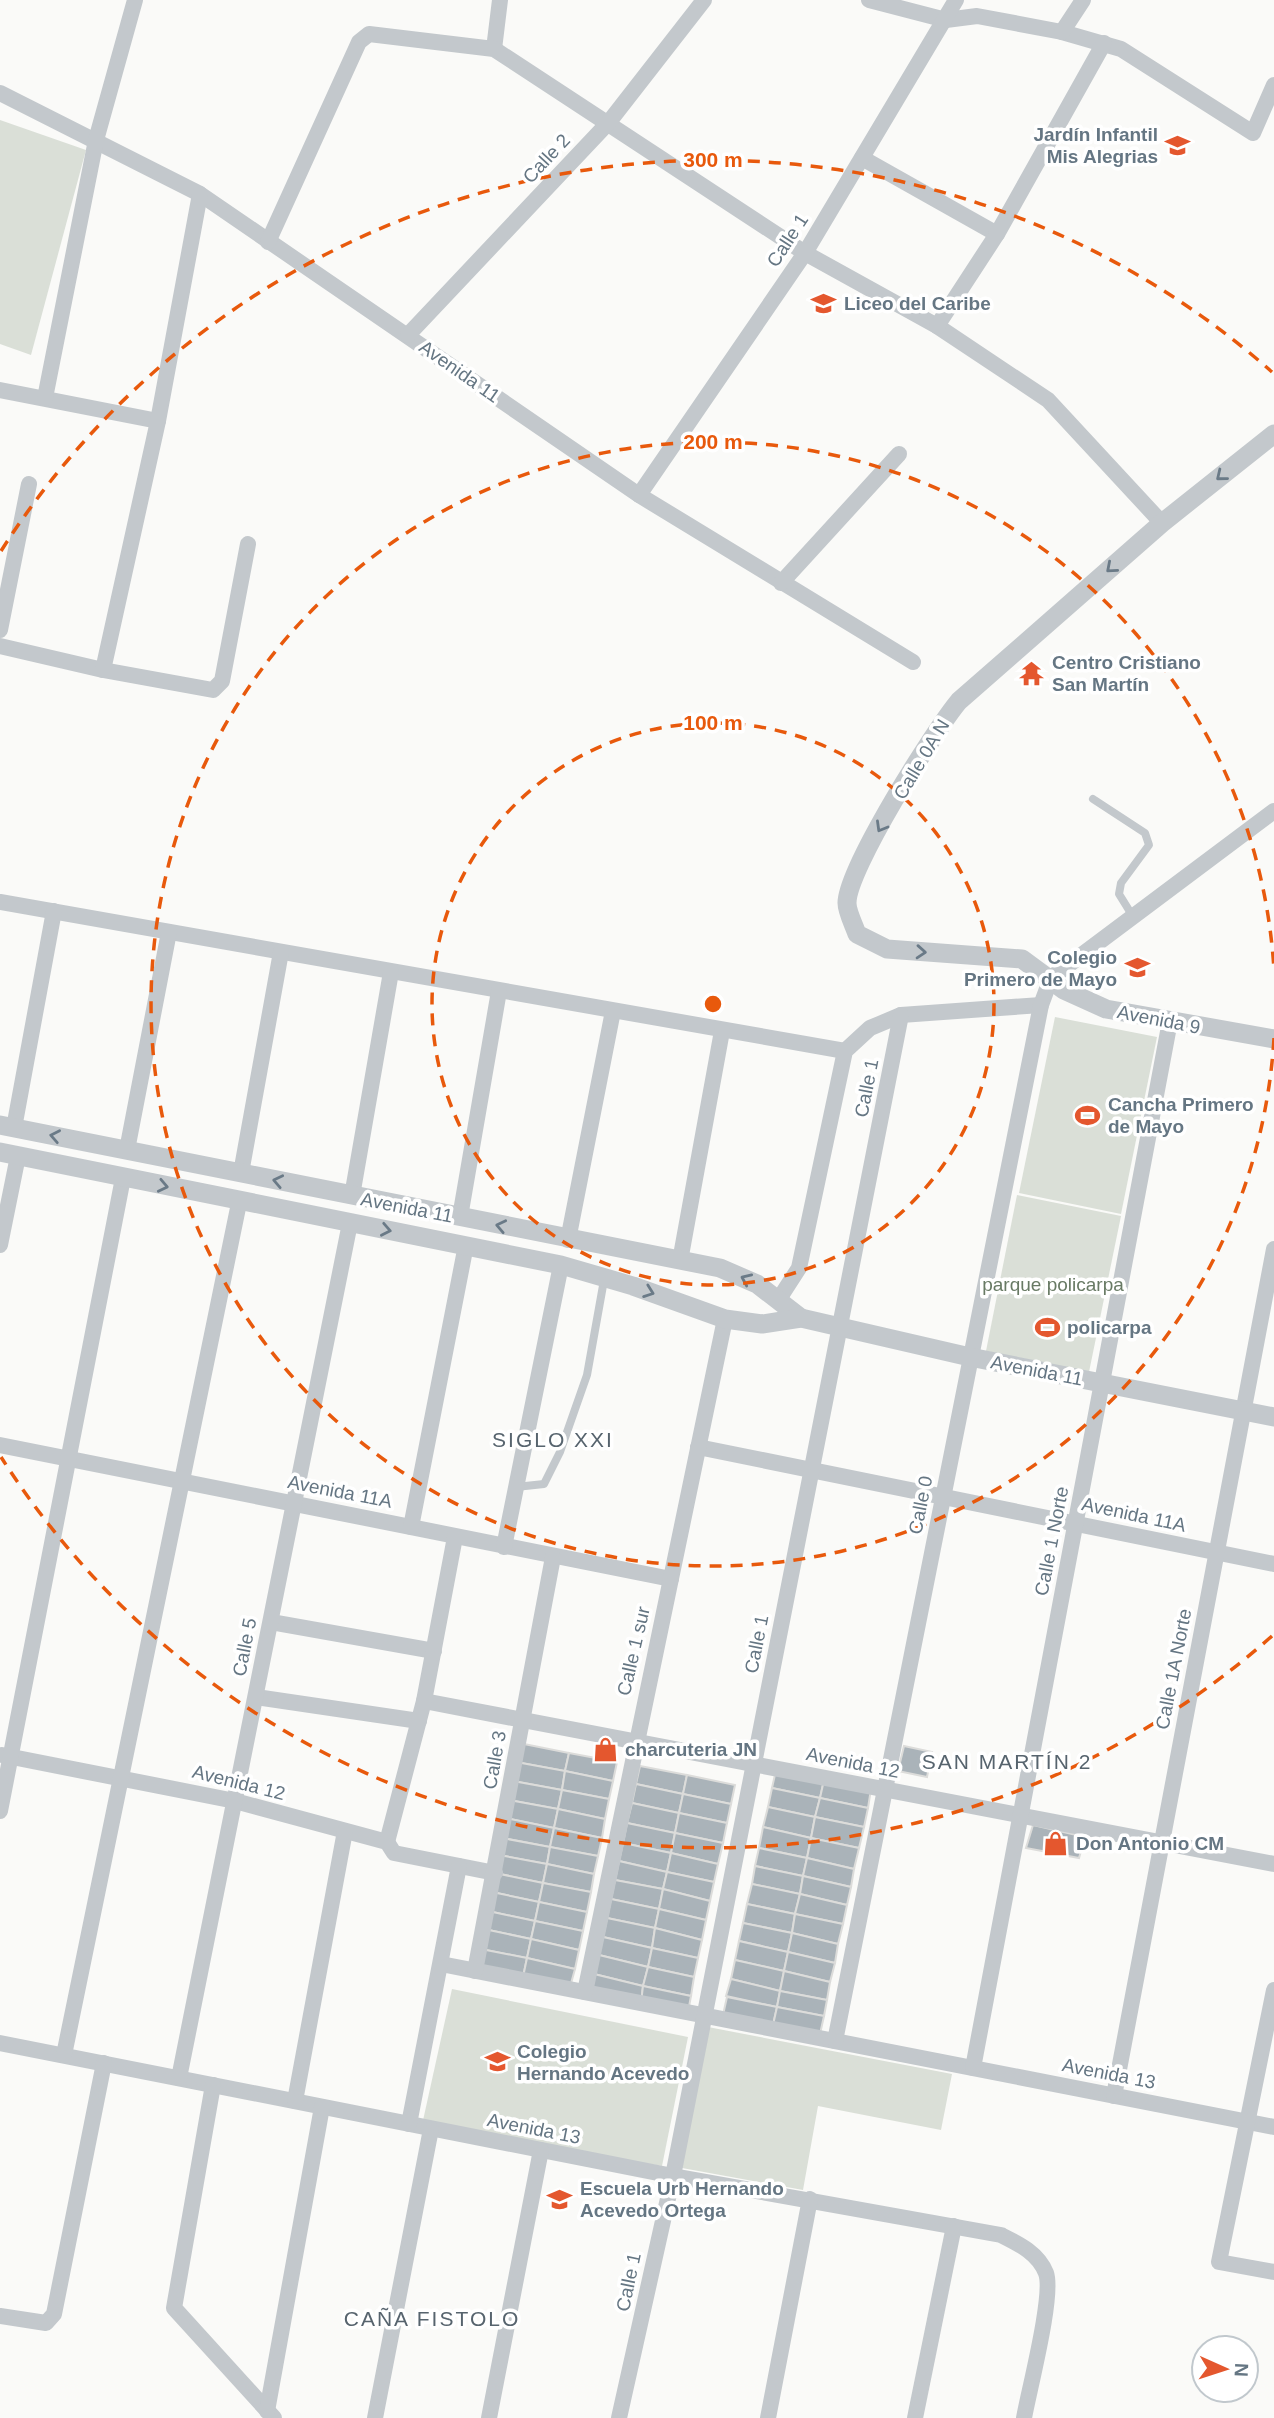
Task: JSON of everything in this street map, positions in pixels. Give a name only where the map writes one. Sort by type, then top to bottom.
[{"type":"street","points":[[46,398],[96,140],[135,0]]},
{"type":"street","points":[[494,49],[500,0]]},
{"type":"street","name":"Calle 2","points":[[408,335],[609,122],[704,0]]},
{"type":"street","points":[[869,0],[946,20],[976,16],[1104,43],[1121,49],[1253,133],[1274,85]]},
{"type":"street","name":"Calle 1","points":[[639,495],[805,253],[956,0]]},
{"type":"street","points":[[1062,32],[1083,0]]},
{"type":"street","points":[[268,242],[359,42],[369,34],[494,49],[805,253],[937,326],[1048,400],[1162,523]]},
{"type":"street","points":[[937,326],[998,234],[1104,43]]},
{"type":"street","name":"Avenida 11","points":[[0,93],[200,194],[639,495],[913,662]]},
{"type":"street","points":[[862,158],[998,234]]},
{"type":"street","points":[[103,670],[158,421],[200,194]]},
{"type":"street","points":[[0,390],[158,421]]},
{"type":"street","name":"Calle 0A N","points":[[1051,978],[1022,959],[887,949],[857,934],[847,903],[860,862],[937,728],[959,701],[1162,523],[1274,434]]},
{"type":"street","points":[[781,583],[899,454]]},
{"type":"street","points":[[0,630],[29,484]]},
{"type":"street","points":[[0,646],[103,670],[213,690],[222,681],[248,544]]},
{"type":"street","points":[[1051,978],[1274,811]]},
{"type":"street","points":[[0,902],[845,1051]]},
{"type":"street","points":[[7,1126],[54,911]]},
{"type":"street","points":[[127,1150],[169,932]]},
{"type":"street","points":[[241,1173],[281,952]]},
{"type":"street","points":[[352,1196],[391,972]]},
{"type":"street","name":"Calle 0","points":[[835,2041],[1041,1005],[1051,978]]},
{"type":"street","name":"Avenida 9","points":[[1051,978],[1064,990],[1106,1009],[1274,1039]]},
{"type":"street","points":[[460,1217],[499,991]]},
{"type":"street","points":[[779,1299],[799,1268],[845,1051],[870,1028],[901,1015],[1041,1005]]},
{"type":"street","points":[[568,1240],[613,1011]]},
{"type":"street","name":"Calle 1","points":[[620,2418],[673,2176],[811,1470],[842,1327],[901,1015]]},
{"type":"street","name":"Calle 1 Norte","points":[[973,2068],[1170,1021]]},
{"type":"street","points":[[680,1261],[722,1031]]},
{"type":"street","name":"Avenida 11","points":[[7,1126],[568,1240],[720,1268],[757,1284],[801,1318]]},
{"type":"street","points":[[0,1245],[9,1154]]},
{"type":"street","name":"Avenida 11","points":[[9,1154],[239,1203],[561,1265],[725,1320],[762,1324],[801,1318],[970,1357],[1274,1417]]},
{"type":"street","points":[[0,1811],[5,1756],[68,1458],[123,1178]]},
{"type":"street","points":[[64,2056],[239,1203]]},
{"type":"street","name":"Calle 5","points":[[180,2078],[350,1223]]},
{"type":"street","points":[[411,1527],[466,1245]]},
{"type":"street","name":"Calle 1A Norte","points":[[1114,2096],[1274,1249]]},
{"type":"street","points":[[504,1547],[561,1265]]},
{"type":"street","name":"Calle 1 sur","points":[[584,1992],[634,1742],[725,1320]]},
{"type":"street","name":"Avenida 11A","points":[[0,1445],[671,1579]]},
{"type":"street","name":"Avenida 11A","points":[[698,1447],[1274,1564]]},
{"type":"street","points":[[387,1842],[424,1701],[455,1537]]},
{"type":"street","name":"Calle 3","points":[[475,1971],[553,1557]]},
{"type":"street","points":[[271,1622],[434,1651]]},
{"type":"street","points":[[256,1697],[419,1721]]},
{"type":"street","name":"Avenida 12","points":[[424,1701],[1274,1864]]},
{"type":"street","name":"Avenida 12","points":[[5,1756],[235,1801],[387,1842],[394,1853],[495,1873]]},
{"type":"street","points":[[295,2101],[345,1831]]},
{"type":"street","points":[[410,2124],[459,1866]]},
{"type":"street","name":"Avenida 13","points":[[440,1964],[1274,2127]]},
{"type":"street","points":[[1274,1990],[1219,2262],[1274,2272]]},
{"type":"street","name":"Avenida 13","points":[[0,2043],[673,2176],[1001,2235],[1029,2249],[1046,2274],[1045,2305],[1024,2418]]},
{"type":"street","points":[[0,2316],[46,2323],[54,2314],[104,2063]]},
{"type":"street","points":[[213,2085],[174,2308],[270,2415]]},
{"type":"street","points":[[270,2415],[322,2107]]},
{"type":"street","points":[[375,2418],[431,2129]]},
{"type":"street","points":[[489,2418],[541,2150]]},
{"type":"street","points":[[768,2418],[810,2199]]},
{"type":"street","points":[[915,2418],[954,2226]]},
{"type":"lane","points":[[1093,799],[1145,833],[1149,845],[1121,883],[1119,894],[1132,915]]},
{"type":"lane","points":[[516,1487],[544,1484],[560,1452],[587,1375],[604,1278]]},
{"type":"green space","points":[[0,120],[86,150],[31,355],[0,344]]},
{"type":"green space","name":"Cancha Primero de Mayo","points":[[1055,1017],[1157,1037],[1121,1214],[1019,1193]]},
{"type":"green space","name":"parque policarpa","points":[[1017,1195],[1121,1216],[1089,1372],[986,1351]]},
{"type":"green space","points":[[452,1989],[688,2037],[662,2166],[422,2125]]},
{"type":"green space","points":[[708,2027],[952,2074],[941,2130],[818,2106],[803,2190],[682,2168]]},
{"type":"building","points":[[519,1743],[569,1753],[565,1771],[516,1762]]},
{"type":"building","points":[[904,1746],[932,1752],[927,1777],[898,1771]]},
{"type":"building","points":[[569,1753],[617,1762],[613,1781],[565,1771]]},
{"type":"building","points":[[516,1762],[565,1771],[562,1790],[513,1781]]},
{"type":"building","points":[[640,1766],[687,1775],[683,1794],[636,1784]]},
{"type":"building","points":[[776,1770],[824,1780],[820,1798],[772,1788]]},
{"type":"building","points":[[565,1771],[613,1781],[609,1799],[562,1790]]},
{"type":"building","points":[[687,1775],[735,1785],[731,1804],[683,1794]]},
{"type":"building","points":[[824,1780],[871,1789],[868,1808],[820,1798]]},
{"type":"building","points":[[513,1781],[562,1790],[558,1809],[509,1800]]},
{"type":"building","points":[[636,1784],[683,1794],[679,1813],[632,1803]]},
{"type":"building","points":[[772,1788],[820,1798],[815,1817],[768,1807]]},
{"type":"building","points":[[562,1790],[609,1799],[605,1819],[558,1809]]},
{"type":"building","points":[[683,1794],[731,1804],[727,1823],[679,1813]]},
{"type":"building","points":[[820,1798],[868,1808],[864,1827],[815,1817]]},
{"type":"building","points":[[509,1800],[558,1809],[554,1828],[506,1818]]},
{"type":"building","points":[[632,1803],[679,1813],[675,1833],[627,1823]]},
{"type":"building","points":[[768,1807],[815,1817],[811,1838],[763,1827]]},
{"type":"building","points":[[558,1809],[605,1819],[602,1838],[554,1828]]},
{"type":"building","points":[[679,1813],[727,1823],[723,1843],[675,1833]]},
{"type":"building","points":[[815,1817],[864,1827],[859,1848],[811,1838]]},
{"type":"building","points":[[506,1818],[554,1828],[550,1847],[502,1838]]},
{"type":"building","points":[[627,1823],[675,1833],[671,1853],[623,1843]]},
{"type":"building","name":"Don Antonio CM","points":[[1033,1825],[1085,1837],[1079,1858],[1026,1848]]},
{"type":"building","points":[[763,1827],[811,1838],[807,1858],[759,1848]]},
{"type":"building","points":[[554,1828],[602,1838],[598,1856],[550,1847]]},
{"type":"building","points":[[675,1833],[723,1843],[718,1864],[671,1853]]},
{"type":"building","points":[[502,1838],[550,1847],[547,1864],[499,1855]]},
{"type":"building","points":[[811,1838],[859,1848],[854,1869],[807,1858]]},
{"type":"building","points":[[623,1843],[671,1853],[667,1872],[619,1861]]},
{"type":"building","points":[[550,1847],[598,1856],[594,1874],[547,1864]]},
{"type":"building","points":[[759,1848],[807,1858],[803,1876],[755,1866]]},
{"type":"building","points":[[671,1853],[718,1864],[714,1882],[667,1872]]},
{"type":"building","points":[[499,1855],[547,1864],[543,1883],[495,1873]]},
{"type":"building","points":[[807,1858],[854,1869],[851,1887],[803,1876]]},
{"type":"building","points":[[619,1861],[667,1872],[663,1889],[615,1880]]},
{"type":"building","points":[[547,1864],[594,1874],[591,1892],[543,1883]]},
{"type":"building","points":[[755,1866],[803,1876],[800,1894],[752,1884]]},
{"type":"building","points":[[667,1872],[714,1882],[710,1901],[663,1889]]},
{"type":"building","points":[[495,1873],[543,1883],[539,1902],[492,1892]]},
{"type":"building","points":[[803,1876],[851,1887],[847,1905],[800,1894]]},
{"type":"building","points":[[615,1880],[663,1889],[659,1909],[611,1899]]},
{"type":"building","points":[[543,1883],[591,1892],[587,1912],[539,1902]]},
{"type":"building","points":[[752,1884],[800,1894],[795,1914],[747,1904]]},
{"type":"building","points":[[663,1889],[710,1901],[706,1920],[659,1909]]},
{"type":"building","points":[[492,1892],[539,1902],[535,1921],[488,1911]]},
{"type":"building","points":[[800,1894],[847,1905],[843,1924],[795,1914]]},
{"type":"building","points":[[611,1899],[659,1909],[655,1928],[607,1918]]},
{"type":"building","points":[[539,1902],[587,1912],[583,1931],[535,1921]]},
{"type":"building","points":[[747,1904],[795,1914],[792,1933],[743,1923]]},
{"type":"building","points":[[659,1909],[706,1920],[702,1940],[655,1928]]},
{"type":"building","points":[[488,1911],[535,1921],[531,1939],[484,1929]]},
{"type":"building","points":[[795,1914],[843,1924],[838,1944],[792,1933]]},
{"type":"building","points":[[607,1918],[655,1928],[652,1948],[603,1937]]},
{"type":"building","points":[[535,1921],[583,1931],[579,1950],[531,1939]]},
{"type":"building","points":[[743,1923],[792,1933],[788,1952],[739,1941]]},
{"type":"building","points":[[655,1928],[702,1940],[698,1958],[652,1948]]},
{"type":"building","points":[[484,1929],[531,1939],[527,1958],[481,1949]]},
{"type":"building","points":[[792,1933],[838,1944],[835,1963],[788,1952]]},
{"type":"building","points":[[603,1937],[652,1948],[648,1967],[599,1955]]},
{"type":"building","points":[[531,1939],[579,1950],[575,1969],[527,1958]]},
{"type":"building","points":[[739,1941],[788,1952],[784,1971],[735,1960]]},
{"type":"building","points":[[652,1948],[698,1958],[694,1977],[648,1967]]},
{"type":"building","points":[[481,1949],[527,1958],[523,1977],[477,1968]]},
{"type":"building","points":[[788,1952],[835,1963],[830,1982],[784,1971]]},
{"type":"building","points":[[599,1955],[648,1967],[643,1986],[594,1974]]},
{"type":"building","points":[[527,1958],[575,1969],[570,1987],[523,1977]]},
{"type":"building","points":[[735,1960],[784,1971],[780,1991],[731,1979]]},
{"type":"building","points":[[648,1967],[694,1977],[691,1996],[643,1986]]},
{"type":"building","points":[[784,1971],[830,1982],[827,2000],[780,1991]]},
{"type":"building","points":[[594,1974],[643,1986],[641,2003],[590,1992]]},
{"type":"building","points":[[731,1979],[780,1991],[777,2007],[726,1996]]},
{"type":"building","points":[[643,1986],[691,1996],[688,2012],[641,2003]]},
{"type":"building","points":[[780,1991],[827,2000],[824,2016],[777,2007]]},
{"type":"building","points":[[727,1997],[777,2007],[773,2025],[723,2015]]},
{"type":"building","points":[[777,2007],[824,2016],[820,2034],[773,2025]]},
{"type":"place","name":"Jardín Infantil Mis Alegrias","points":[[1178,145]]},
{"type":"place","name":"Liceo del Caribe","points":[[824,303]]},
{"type":"place","name":"Centro Cristiano San Martín","points":[[1032,673]]},
{"type":"place","name":"Colegio Primero de Mayo","points":[[1137,968]]},
{"type":"place","name":"Cancha Primero de Mayo","points":[[1088,1115]]},
{"type":"place","name":"policarpa","points":[[1047,1327]]},
{"type":"place","name":"charcuteria JN","points":[[605,1749]]},
{"type":"place","name":"Don Antonio CM","points":[[1056,1843]]},
{"type":"place","name":"Colegio Hernando Acevedo","points":[[497,2062]]},
{"type":"place","name":"Escuela Urb Hernando Acevedo Ortega","points":[[560,2199]]},
{"type":"district","name":"SIGLO XXI","points":[[553,1440]]},
{"type":"district","name":"SAN MARTÍN 2","points":[[1007,1762]]},
{"type":"district","name":"CAÑA FISTOLO","points":[[432,2319]]}]
